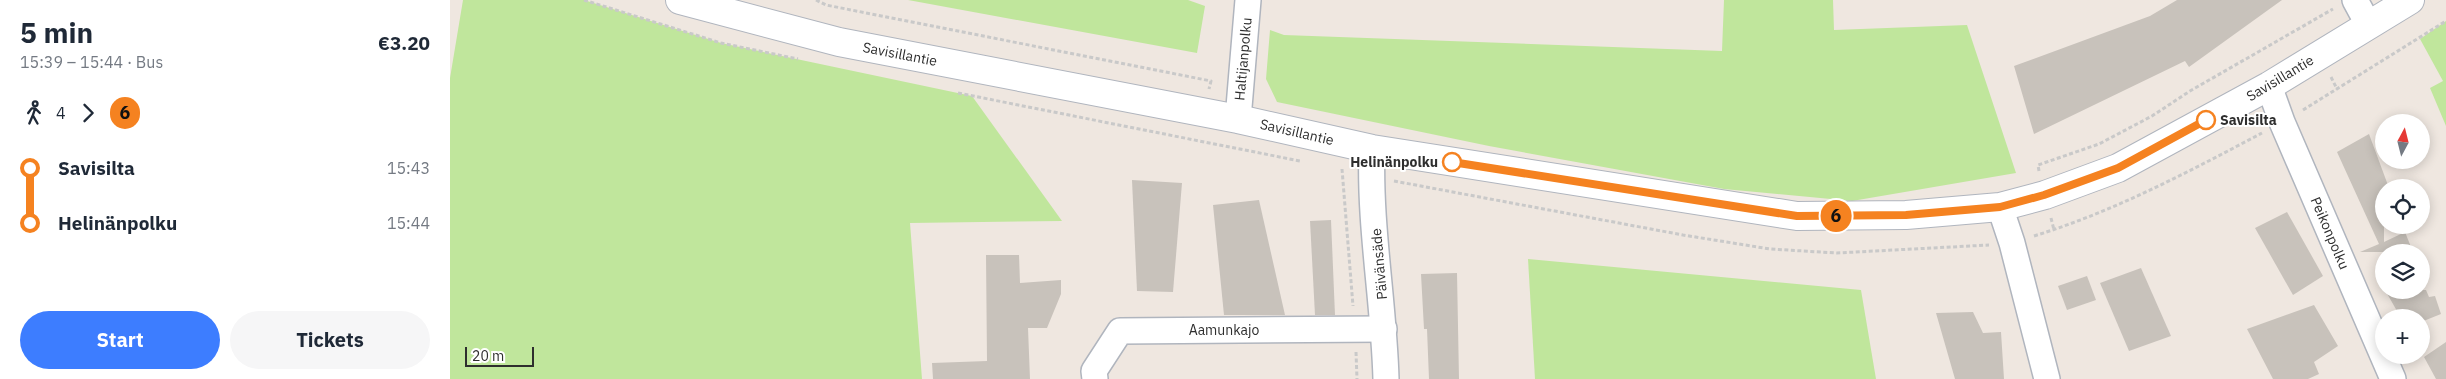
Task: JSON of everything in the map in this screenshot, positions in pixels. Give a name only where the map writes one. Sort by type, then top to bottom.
[{"type":"street","name":"Savisillantie","points":[[680,0],[839,42],[1238,118],[1372,149],[1797,216],[1906,215],[2000,207],[2044,195],[2118,168],[2269,86],[2410,0]]},
{"type":"street","name":"Haltijanpolku","points":[[1238,118],[1248,0]]},
{"type":"street","points":[[2348,2],[2368,24]]},
{"type":"street","name":"Peikonpolku","points":[[2269,86],[2282,122],[2393,379]]},
{"type":"street","name":"Päivänsäde","points":[[1372,149],[1371,177],[1384,329],[1386,379]]},
{"type":"street","points":[[2000,207],[2012,243],[2047,379]]},
{"type":"street","name":"Aamunkajo","points":[[1094,379],[1094,370],[1120,331],[1384,329]]},
{"type":"path","points":[[816,0],[826,5],[1211,82]]},
{"type":"path","points":[[2038,165],[2099,144],[2152,116],[2190,91],[2348,2]]},
{"type":"path","points":[[1332,167],[1371,177],[1683,235],[1770,249],[1837,252],[1958,248],[2012,243],[2098,214],[2151,191],[2282,122],[2446,21]]},
{"type":"path","points":[[1201,142],[1304,162]]},
{"type":"path","points":[[1342,169],[1355,329],[1357,379]]},
{"type":"green space","points":[[463,0],[584,0],[721,43],[972,96],[1062,221],[910,223],[922,379],[450,379],[450,78]]},
{"type":"green space","points":[[908,0],[1188,0],[1205,6],[1197,53]]},
{"type":"green space","points":[[1724,0],[1833,0],[1834,30],[1967,25],[2016,173],[1852,201],[1724,189],[1489,146],[1277,102],[1266,79],[1270,30],[1284,35],[1722,51]]},
{"type":"green space","points":[[2446,21],[2446,126],[2430,88],[2443,81],[2420,39]]},
{"type":"green space","points":[[1528,259],[1861,290],[1876,379],[1535,379]]},
{"type":"building","points":[[2177,0],[2282,0],[2189,67],[2185,61],[2034,134],[2014,66],[2150,16]]},
{"type":"building","points":[[2369,134],[2375,150],[2375,169],[2382,169],[2386,179],[2375,179],[2375,234],[2384,234],[2384,242],[2401,234],[2406,234],[2410,244],[2379,244],[2337,152]]},
{"type":"building","points":[[1132,180],[1182,183],[1173,292],[1137,291]]},
{"type":"building","points":[[1259,200],[1285,315],[1224,315],[1213,205]]},
{"type":"building","points":[[2287,212],[2323,276],[2293,295],[2255,228]]},
{"type":"building","points":[[1331,220],[1335,315],[1315,315],[1310,221]]},
{"type":"building","points":[[2375,246],[2375,252],[2360,252]]},
{"type":"building","points":[[986,255],[1019,255],[1020,283],[1061,280],[1061,294],[1047,328],[1028,328],[1030,379],[933,379],[932,363],[987,361]]},
{"type":"building","points":[[2141,268],[2171,336],[2129,351],[2100,283]]},
{"type":"building","points":[[1457,273],[1459,379],[1429,379],[1427,329],[1424,329],[1421,274]]},
{"type":"building","points":[[2087,276],[2096,300],[2067,310],[2058,286]]},
{"type":"building","points":[[2435,296],[2441,314],[2430,318],[2430,309],[2396,309],[2390,299],[2430,299],[2430,297]]},
{"type":"building","points":[[2314,305],[2338,346],[2314,362],[2319,374],[2308,379],[2273,379],[2247,329]]},
{"type":"building","points":[[1973,312],[1983,333],[2001,332],[2004,379],[1955,379],[1936,313]]},
{"type":"building","points":[[2446,342],[2446,379],[2436,379],[2428,364],[2430,364],[2430,353]]},
{"type":"bus line","name":"6","points":[[1452,162],[1595,186],[1797,216],[1906,215],[2000,207],[2044,195],[2118,168],[2206,120]]},
{"type":"place","name":"Savisilta","points":[[2206,120]]},
{"type":"place","name":"Helinänpolku","points":[[1452,162]]}]
